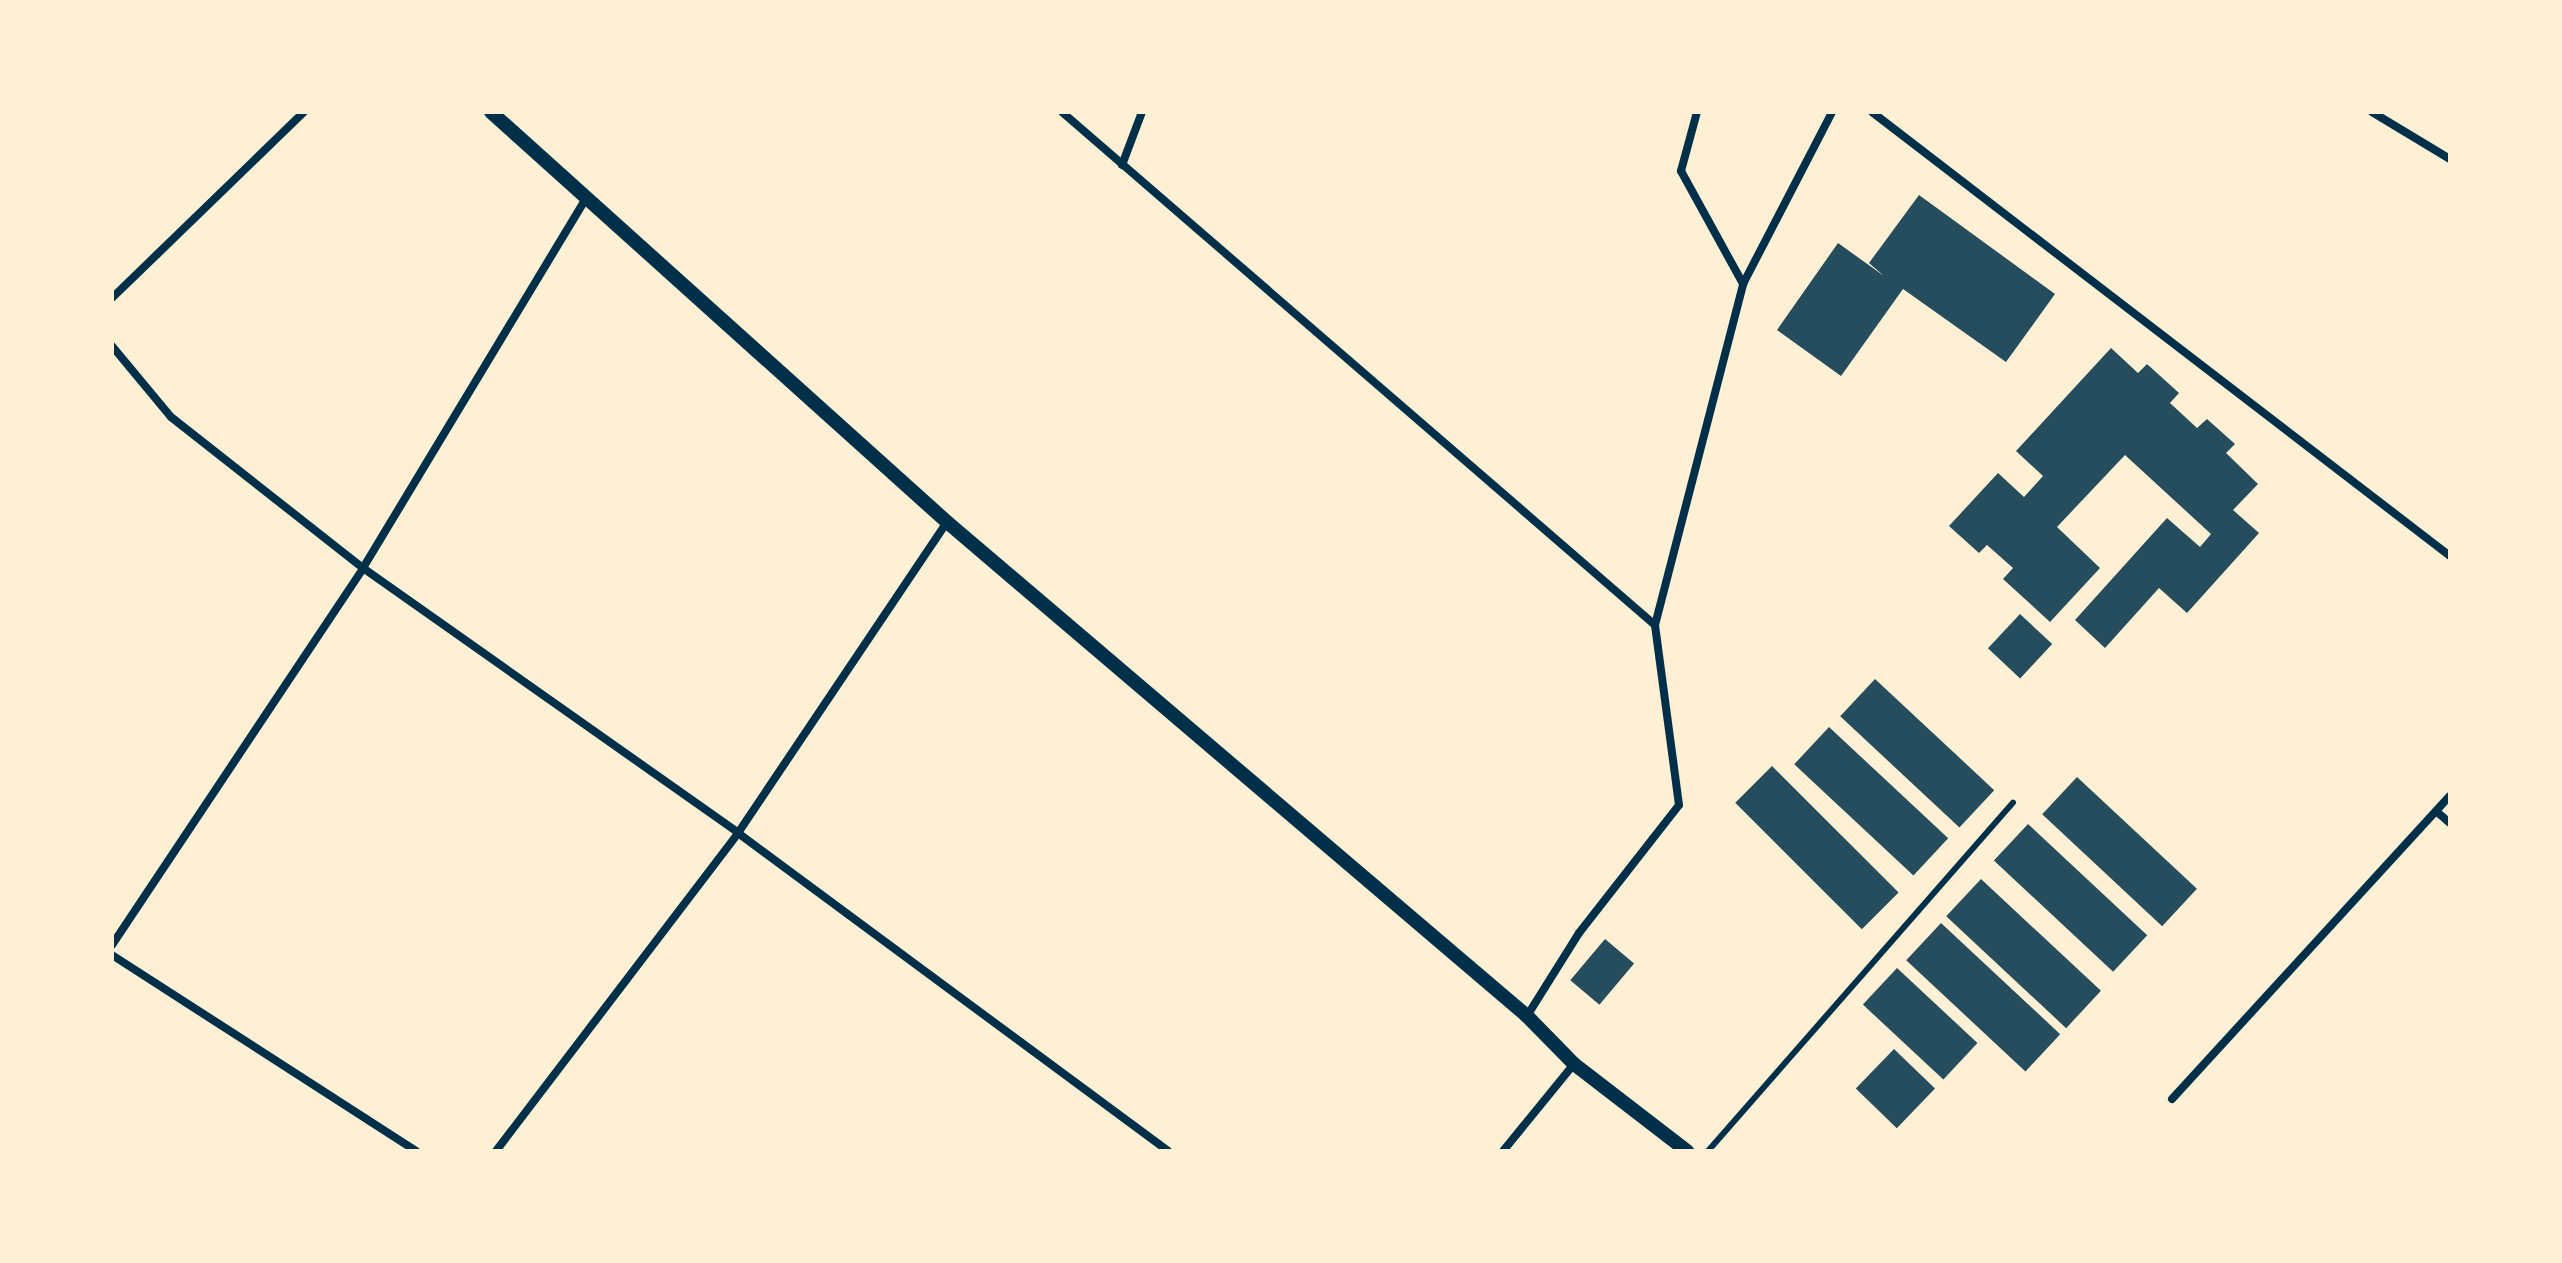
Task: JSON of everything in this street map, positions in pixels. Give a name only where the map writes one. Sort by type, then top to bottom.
[{"type":"street","points":[[112,298],[304,112]]},
{"type":"street","points":[[491,112],[947,522],[1527,1016],[1574,1064],[1687,1151]]},
{"type":"street","points":[[1062,112],[1655,625]]},
{"type":"street","points":[[1122,165],[1142,112]]},
{"type":"street","points":[[1697,112],[1681,171],[1743,284]]},
{"type":"street","points":[[1527,1016],[1579,933],[1679,805],[1655,625],[1743,284],[1832,112]]},
{"type":"street","points":[[1872,112],[2450,556]]},
{"type":"street","points":[[2372,112],[2450,159]]},
{"type":"street","points":[[112,945],[363,568],[586,198]]},
{"type":"street","points":[[112,346],[171,417],[363,568],[738,833],[1168,1151]]},
{"type":"street","points":[[496,1151],[738,833],[947,522]]},
{"type":"street","points":[[2172,1099],[2450,796]]},
{"type":"street","points":[[2436,811],[2450,823]]},
{"type":"street","points":[[112,955],[416,1151]]},
{"type":"street","points":[[1503,1151],[1574,1064]]},
{"type":"lane","points":[[1708,1151],[2013,803]]},
{"type":"building","points":[[1919,195],[2055,294],[2006,362],[1903,289],[1841,376],[1777,330],[1838,243],[1884,276],[1869,263]]},
{"type":"building","points":[[2111,348],[2138,373],[2147,364],[2179,393],[2170,403],[2197,428],[2207,419],[2235,444],[2226,453],[2258,484],[2233,510],[2259,533],[2187,613],[2159,588],[2105,648],[2075,620],[2167,518],[2200,547],[2211,534],[2125,455],[2057,527],[2100,568],[2050,622],[2003,579],[2013,568],[1987,545],[1979,553],[1949,526],[1998,473],[2024,497],[2043,476],[2016,451]]},
{"type":"building","points":[[2020,614],[2052,644],[2020,678],[1988,648]]},
{"type":"building","points":[[1875,679],[1994,790],[1959,827],[1840,716]]},
{"type":"building","points":[[1829,727],[1948,838],[1913,875],[1794,764]]},
{"type":"building","points":[[1772,766],[1899,893],[1862,929],[1735,803]]},
{"type":"building","points":[[2077,777],[2197,889],[2162,926],[2042,814]]},
{"type":"building","points":[[2028,824],[2147,935],[2113,972],[1994,861]]},
{"type":"building","points":[[1981,879],[2101,991],[2066,1028],[1946,916]]},
{"type":"building","points":[[1941,923],[2060,1034],[2025,1071],[1906,960]]},
{"type":"building","points":[[1605,939],[1634,963],[1599,1005],[1570,980]]},
{"type":"building","points":[[1897,968],[1977,1043],[1943,1080],[1863,1005]]},
{"type":"building","points":[[1894,1049],[1935,1089],[1897,1128],[1856,1089]]}]
